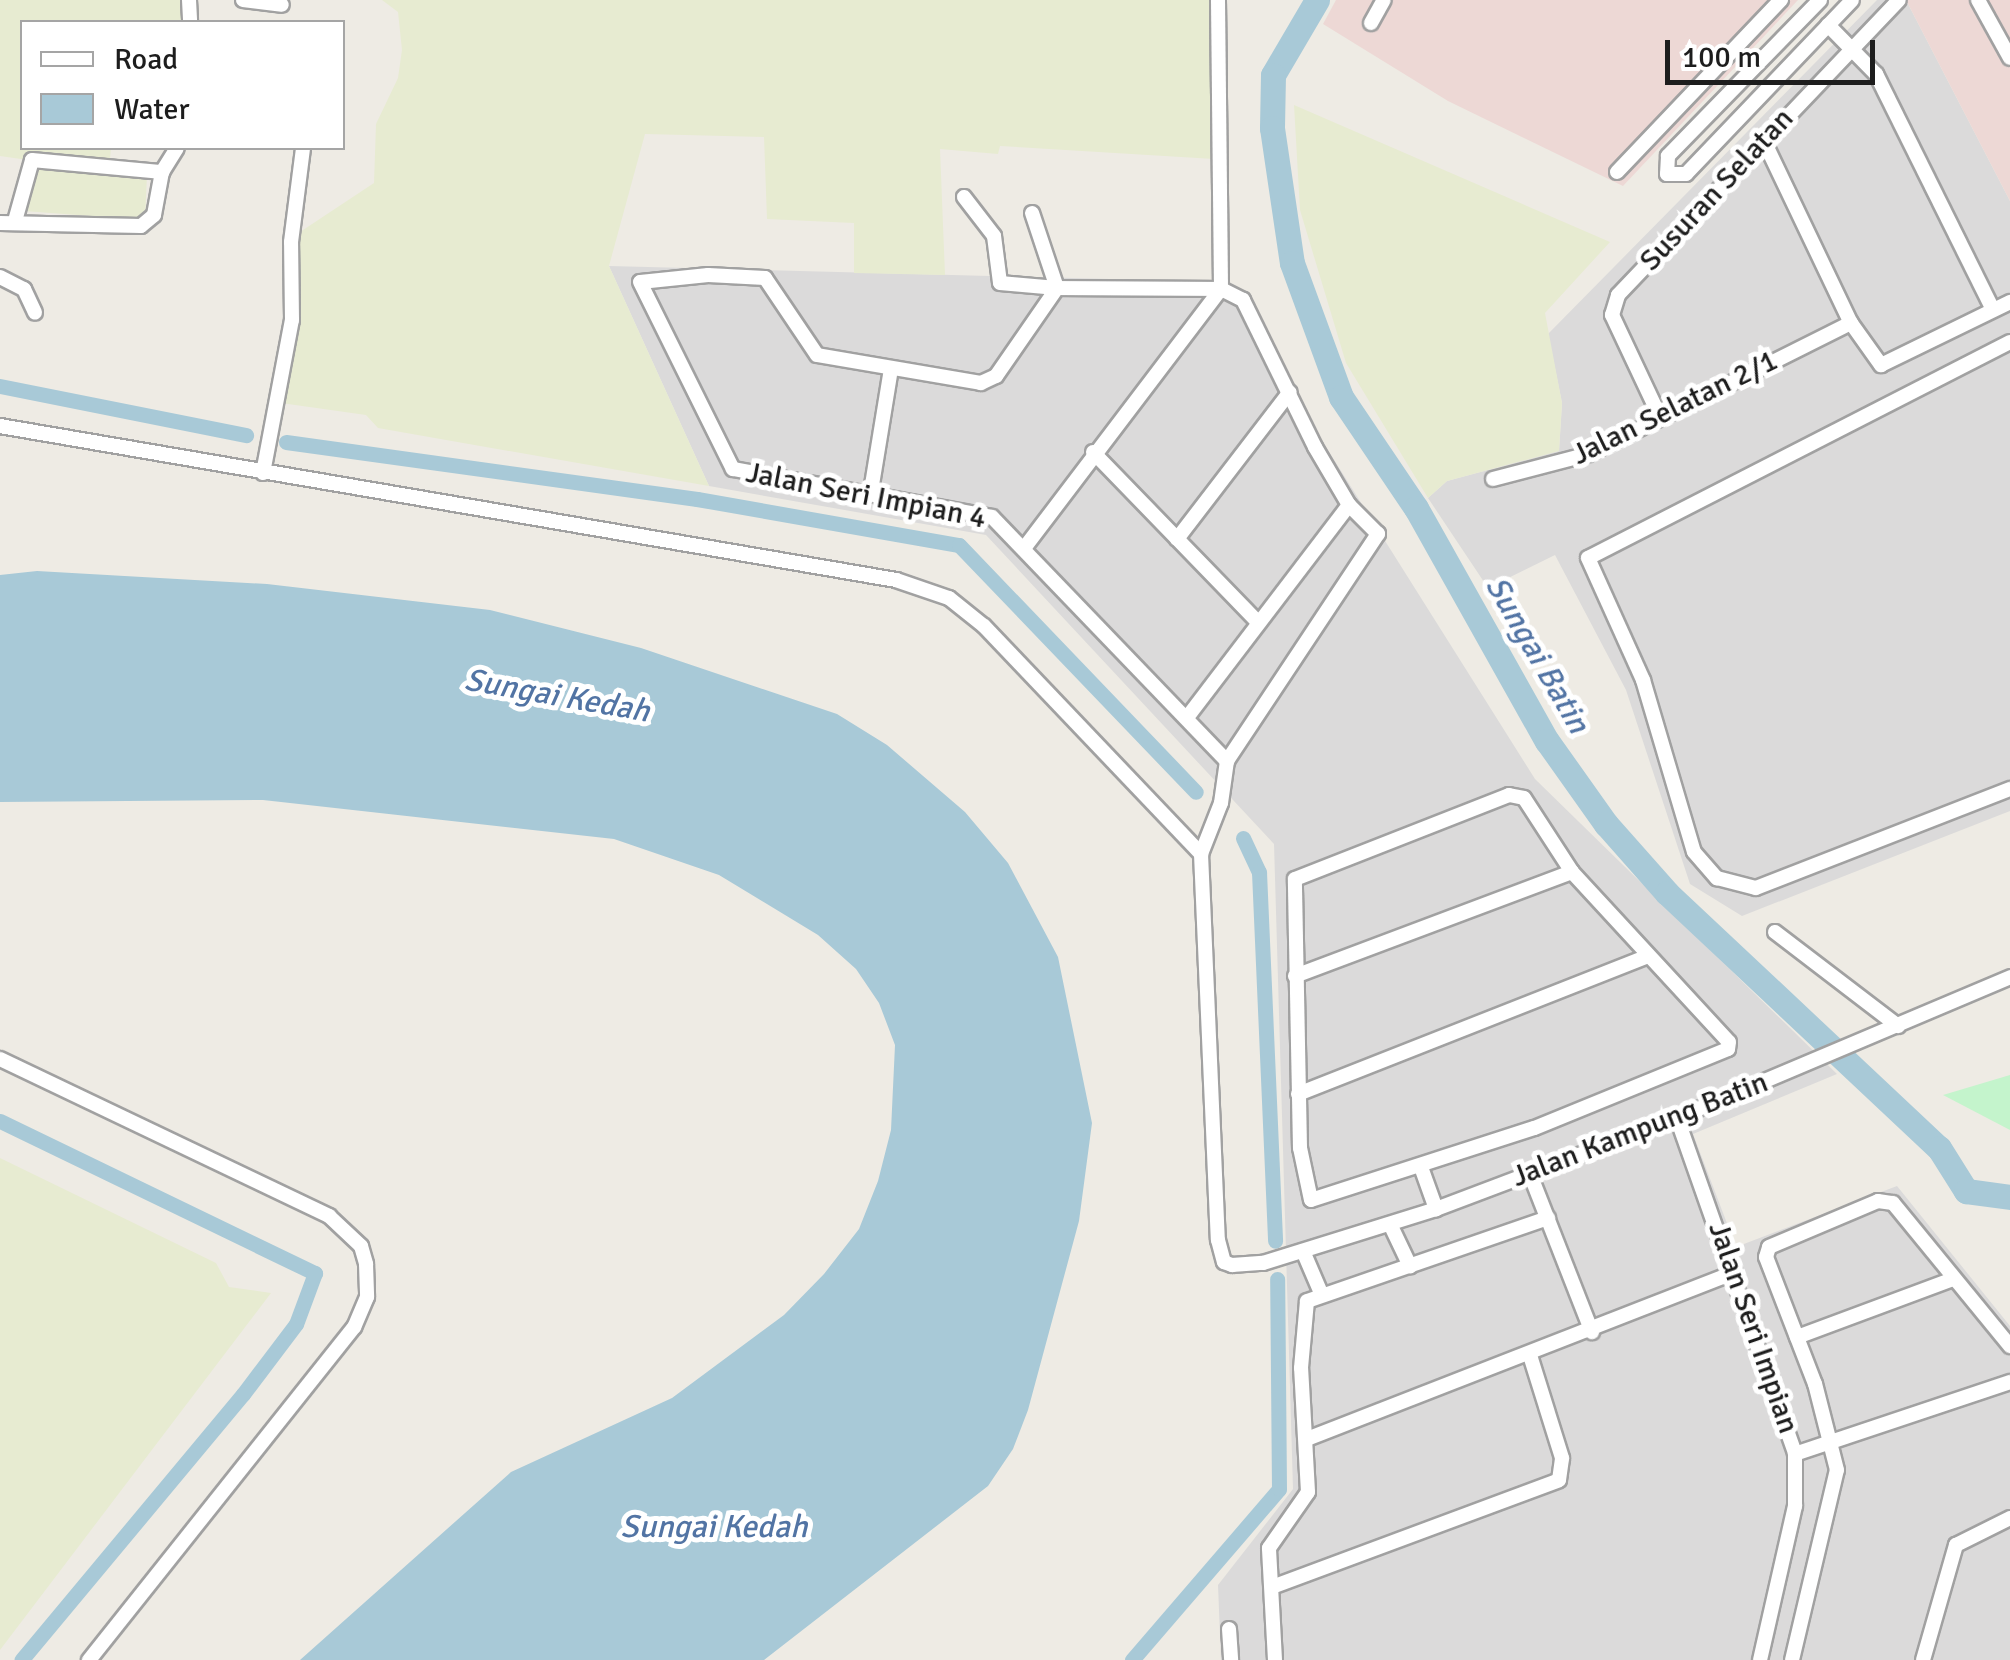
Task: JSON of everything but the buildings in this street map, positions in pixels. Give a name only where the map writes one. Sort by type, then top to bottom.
[{"type":"street","points":[[242,0],[282,5]]},
{"type":"street","points":[[1025,547],[1093,452],[1222,289],[1218,0]]},
{"type":"street","points":[[1372,24],[1384,0]]},
{"type":"street","points":[[1617,172],[1781,0]]},
{"type":"street","points":[[1820,0],[1668,156],[1668,174],[1686,174],[1852,0]]},
{"type":"street","name":"Susuran Selatan","points":[[1660,417],[1612,315],[1618,295],[1852,44],[1899,0]]},
{"type":"street","points":[[1978,0],[2010,58]]},
{"type":"street","points":[[1828,25],[1852,44],[1876,74],[1993,310]]},
{"type":"street","points":[[1764,141],[1851,323],[1881,364],[2010,302]]},
{"type":"street","points":[[162,172],[32,160],[7,222],[142,226],[154,215],[162,172],[176,150]]},
{"type":"street","points":[[263,473],[292,320],[291,242],[303,150]]},
{"type":"street","points":[[0,426],[924,588],[984,626],[1202,854],[1222,803],[1228,762],[1378,534],[1349,505],[1249,308],[1222,289],[1057,288],[1000,283],[994,236],[964,197]]},
{"type":"street","points":[[1032,213],[1057,288]]},
{"type":"street","points":[[0,277],[24,289],[35,312]]},
{"type":"street","name":"Jalan Seri Impian 4","points":[[890,370],[809,349],[772,280],[644,278],[641,292],[733,469],[979,513],[1025,547],[1189,715],[1228,762]]},
{"type":"street","points":[[871,491],[890,370],[987,382],[1057,288]]},
{"type":"street","name":"Jalan Selatan 2/1","points":[[1493,479],[1589,454],[1851,323]]},
{"type":"street","points":[[2010,342],[1588,558],[1643,680],[1694,852],[1717,878],[1756,888],[2010,789]]},
{"type":"street","points":[[1177,539],[1290,392]]},
{"type":"street","points":[[1093,452],[1260,624]]},
{"type":"street","points":[[1189,715],[1349,505]]},
{"type":"street","points":[[1509,795],[1524,798],[1572,872],[1646,957],[1719,1030],[1728,1049],[1421,1167],[1311,1200],[1298,1094],[1295,879],[1509,795]]},
{"type":"street","name":"Jalan Kampung Batin","points":[[1202,854],[1220,1253],[1232,1266],[1263,1263],[1436,1209],[1677,1118],[2010,978]]},
{"type":"street","points":[[1295,976],[1572,872]]},
{"type":"street","points":[[1775,932],[1898,1026]]},
{"type":"street","points":[[1298,1094],[1646,957]]},
{"type":"street","points":[[0,1060],[329,1216],[361,1246],[366,1264],[367,1298],[354,1327],[90,1660]]},
{"type":"street","name":"Jalan Seri Impian","points":[[1677,1118],[1735,1272],[1795,1454],[1796,1506],[1760,1660]]},
{"type":"street","points":[[1421,1167],[1436,1209]]},
{"type":"street","points":[[1530,1174],[1592,1332]]},
{"type":"street","points":[[1792,1660],[1834,1494],[1832,1442],[1766,1257],[1770,1247],[1886,1200],[1900,1207],[1953,1279],[2010,1346]]},
{"type":"street","points":[[1275,1660],[1269,1548],[1306,1502],[1302,1316],[1307,1301],[1321,1293],[1548,1218]]},
{"type":"street","points":[[1390,1224],[1410,1266]]},
{"type":"street","points":[[1303,1251],[1321,1293]]},
{"type":"street","points":[[1307,1439],[1592,1332],[1735,1272]]},
{"type":"street","points":[[1796,1336],[1953,1279]]},
{"type":"street","points":[[1272,1587],[1559,1480],[1562,1458],[1530,1355]]},
{"type":"street","points":[[1795,1454],[2010,1382]]},
{"type":"street","points":[[1923,1660],[1956,1545],[2010,1518]]},
{"type":"street","points":[[1229,1629],[1231,1660]]},
{"type":"shaded area","points":[[1336,0],[1798,0],[1623,186],[1448,101],[1323,24]]},
{"type":"shaded area","points":[[1877,0],[1906,0],[2010,201],[2010,811],[1742,916],[1690,884],[1626,690],[1555,555],[1488,588],[1428,498],[1447,481],[1559,451],[1562,403],[1548,334]]},
{"type":"shaded area","points":[[1906,0],[2010,0],[2010,201]]},
{"type":"shaded area","points":[[609,266],[1222,282],[1535,779],[1837,1074],[1693,1134],[1736,1247],[1897,1186],[2010,1326],[2010,1660],[1221,1660],[1218,1585],[1293,1489],[1274,844],[986,535],[709,486]]},
{"type":"green space","points":[[0,0],[184,0],[185,20],[20,20],[20,150],[111,150],[109,170],[147,175],[145,220],[24,211],[35,161],[0,156]]},
{"type":"green space","points":[[382,0],[1210,0],[1214,159],[1000,146],[998,154],[940,149],[945,275],[854,273],[854,223],[767,219],[764,137],[645,134],[609,266],[709,486],[378,428],[366,415],[281,403],[300,311],[297,234],[374,183],[376,124],[398,78],[402,50],[398,12]]},
{"type":"green space","points":[[1294,105],[1610,242],[1545,313],[1562,403],[1559,451],[1447,481],[1428,498],[1346,363],[1300,210]]},
{"type":"green space","points":[[2010,1075],[2010,1130],[1943,1095]]},
{"type":"green space","points":[[0,1158],[216,1263],[229,1287],[271,1293],[0,1650]]},
{"type":"water","name":"Sungai Kedah","points":[[37,571],[267,584],[490,610],[641,648],[837,714],[887,745],[965,812],[1008,863],[1058,957],[1092,1123],[1079,1221],[1028,1410],[1013,1449],[988,1486],[764,1660],[300,1660],[511,1472],[672,1398],[784,1315],[824,1274],[859,1229],[878,1181],[891,1130],[895,1045],[879,1003],[856,969],[818,935],[719,875],[614,839],[263,800],[0,802],[0,575]]},
{"type":"waterway","name":"Sungai Batin","points":[[1317,0],[1273,75],[1272,128],[1292,263],[1341,397],[1416,508],[1547,741],[1606,824],[1667,893],[1939,1148],[1966,1191],[2010,1197]]},
{"type":"waterway","points":[[0,386],[246,435]]},
{"type":"waterway","points":[[286,442],[697,499],[959,545],[1196,792]]},
{"type":"waterway","points":[[1243,838],[1259,872],[1275,1241]]},
{"type":"waterway","points":[[0,1121],[315,1273],[296,1324],[243,1394],[21,1660]]},
{"type":"waterway","points":[[1132,1660],[1279,1489],[1277,1279]]}]
